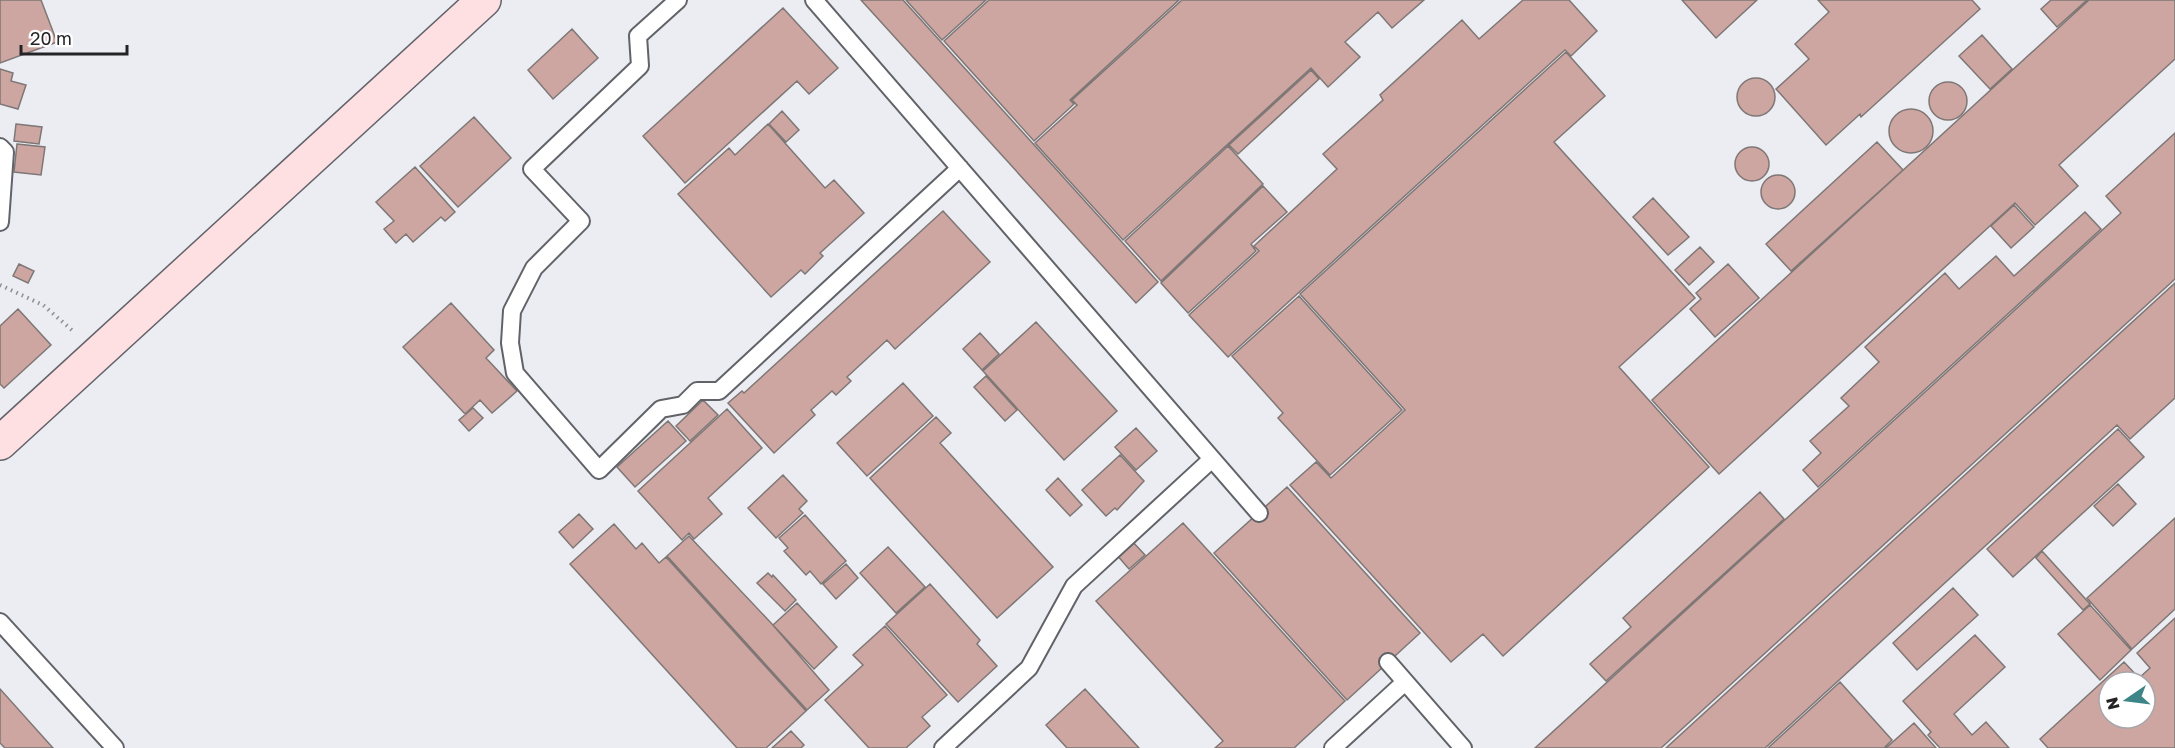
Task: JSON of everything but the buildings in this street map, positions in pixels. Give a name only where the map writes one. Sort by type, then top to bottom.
[{"type":"street","points":[[0,443],[484,0]]},
{"type":"lane","points":[[678,0],[638,36],[640,66],[532,169],[581,221],[534,268],[512,311],[510,343],[515,373],[599,470],[661,409],[683,405],[697,391],[719,391],[960,168]]},
{"type":"lane","points":[[814,0],[1259,513]]},
{"type":"lane","points":[[0,147],[5,152],[0,222]]},
{"type":"lane","points":[[943,748],[1029,668],[1074,586],[1212,459]]},
{"type":"lane","points":[[0,622],[115,748]]},
{"type":"lane","points":[[1388,662],[1463,748]]},
{"type":"lane","points":[[1333,748],[1405,682]]},
{"type":"path","points":[[0,285],[43,305],[99,352]]}]
